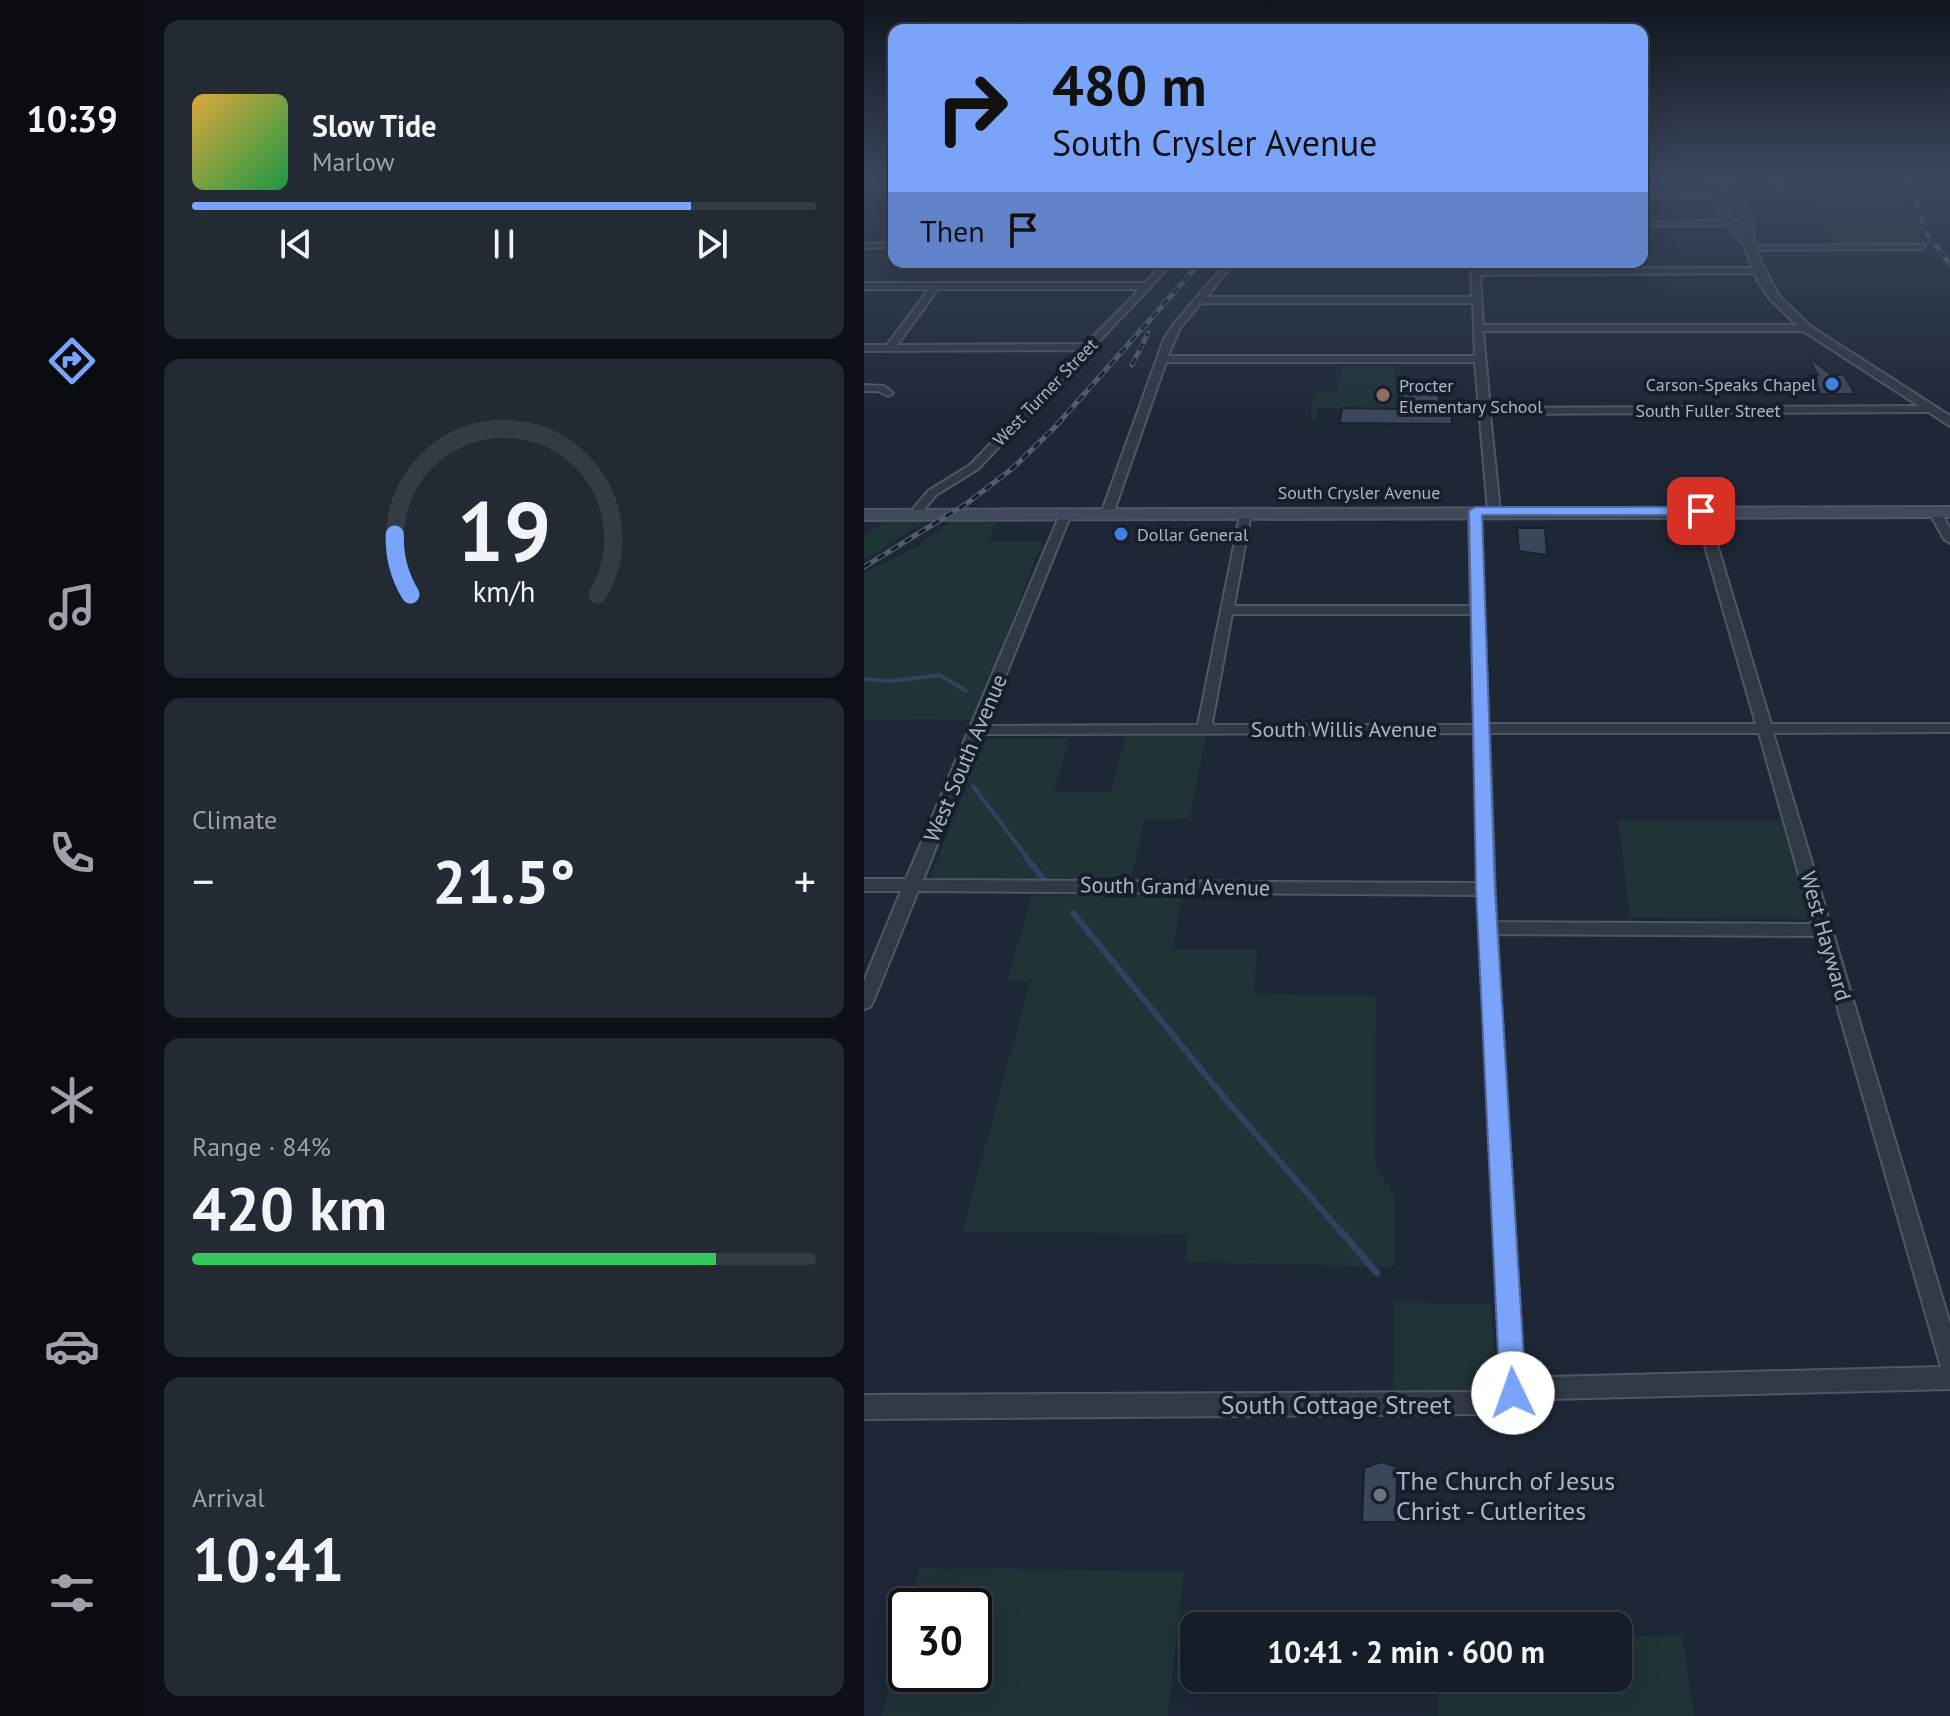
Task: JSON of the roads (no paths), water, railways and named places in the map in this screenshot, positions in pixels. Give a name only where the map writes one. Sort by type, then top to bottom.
[{"type":"main road","name":"South Crysler Avenue","points":[[864,515],[1943,512]]},
{"type":"street","points":[[1753,258],[1774,297],[1806,328],[1950,422]]},
{"type":"street","name":"West Turner Street","points":[[914,515],[932,493],[974,467],[1164,268]]},
{"type":"street","points":[[1107,514],[1176,327],[1226,268]]},
{"type":"street","points":[[1475,268],[1486,411],[1485,511],[1477,610],[1480,729],[1513,1393]]},
{"type":"street","points":[[1546,268],[1758,271]]},
{"type":"street","points":[[864,286],[1147,286]]},
{"type":"street","points":[[890,348],[935,286]]},
{"type":"street","points":[[1198,300],[1477,300]]},
{"type":"street","points":[[1478,328],[1806,328]]},
{"type":"street","points":[[864,348],[1089,347]]},
{"type":"street","points":[[1162,359],[1480,359]]},
{"type":"street","points":[[864,388],[880,388],[888,393]]},
{"type":"street","name":"South Fuller Street","points":[[1486,411],[1930,409]]},
{"type":"street","name":"West Hayward","points":[[1701,511],[1950,1361]]},
{"type":"street","points":[[1943,512],[1950,539]]},
{"type":"street","points":[[1213,730],[1205,725],[1245,513]]},
{"type":"street","name":"West South Avenue","points":[[864,1002],[1065,514]]},
{"type":"street","points":[[1226,610],[1477,610]]},
{"type":"street","name":"South Willis Avenue","points":[[978,730],[1950,728]]},
{"type":"street","name":"South Grand Avenue","points":[[864,885],[1486,889]]},
{"type":"street","points":[[1489,928],[1824,930]]},
{"type":"street","name":"South Cottage Street","points":[[864,1407],[1488,1403],[1513,1393],[1549,1388],[1950,1378]]},
{"type":"waterway","points":[[864,679],[891,681],[940,675],[966,691]]},
{"type":"waterway","points":[[973,786],[1028,859]]},
{"type":"waterway","points":[[1026,857],[1045,881]]},
{"type":"waterway","points":[[1073,913],[1222,1095],[1341,1232]]},
{"type":"waterway","points":[[1340,1230],[1377,1273]]},
{"type":"railway","points":[[1945,258],[1950,264]]},
{"type":"railway","points":[[864,567],[966,504],[1013,468],[1055,427],[1196,268]]},
{"type":"railway","points":[[1132,365],[1148,333]]},
{"type":"place","name":"Carson-Speaks Chapel","points":[[1832,384]]},
{"type":"place","name":"Procter Elementary School","points":[[1383,395]]},
{"type":"place","name":"Dollar General","points":[[1121,534]]},
{"type":"place","name":"The Church of Jesus Christ - Cutlerites","points":[[1380,1495]]}]
